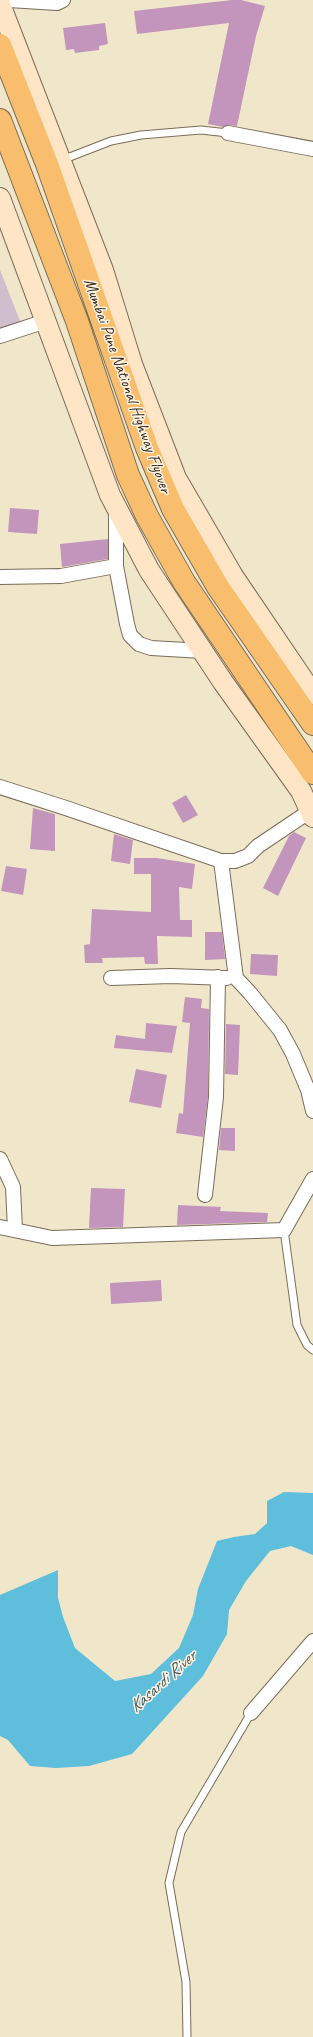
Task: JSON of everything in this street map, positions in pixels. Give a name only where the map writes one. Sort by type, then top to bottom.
[{"type":"highway","name":"Mumbai Pune National Highway Flyover","points":[[0,46],[47,164],[147,448],[173,509],[218,587],[313,724]]},
{"type":"highway","name":"Mumbai Pune National Highway Flyover","points":[[0,120],[77,321],[128,475],[147,516],[184,582],[313,773]]},
{"type":"main road","points":[[5,2],[103,270],[132,364],[176,478],[233,576],[313,694]]},
{"type":"main road","points":[[0,198],[116,508],[149,570],[203,651],[301,791],[312,812]]},
{"type":"street","points":[[5,2],[57,3],[63,0]]},
{"type":"street","points":[[228,133],[313,149]]},
{"type":"street","points":[[0,336],[46,321]]},
{"type":"street","points":[[116,508],[116,566],[130,634],[139,644],[151,648],[203,651]]},
{"type":"street","points":[[0,576],[61,576],[116,566]]},
{"type":"street","points":[[0,787],[221,861],[235,862],[248,856],[258,846],[312,812]]},
{"type":"street","points":[[221,861],[236,978],[250,992],[280,1030],[310,1090],[313,1111]]},
{"type":"street","points":[[111,978],[171,976],[236,978]]},
{"type":"street","points":[[205,1195],[216,1097],[218,977]]},
{"type":"street","points":[[0,1160],[13,1187],[15,1230]]},
{"type":"street","points":[[0,1227],[52,1238],[284,1230],[313,1179]]},
{"type":"street","points":[[251,1713],[313,1641]]},
{"type":"lane","points":[[62,160],[111,142],[142,135],[202,130],[228,133]]},
{"type":"lane","points":[[284,1230],[297,1325],[307,1345],[313,1350]]},
{"type":"lane","points":[[187,2037],[186,1982],[169,1883],[181,1832],[251,1713]]},
{"type":"shaded area","points":[[0,270],[22,326],[0,336]]},
{"type":"water","name":"Kasardi River","points":[[284,1492],[313,1493],[313,1555],[291,1546],[270,1551],[246,1581],[229,1610],[227,1634],[203,1676],[132,1754],[89,1766],[56,1768],[30,1766],[8,1740],[0,1736],[0,1595],[58,1570],[58,1598],[63,1617],[75,1648],[115,1681],[151,1674],[179,1648],[193,1615],[198,1589],[217,1541],[255,1534],[267,1523],[267,1501]]},
{"type":"building","points":[[241,0],[265,6],[256,36],[237,126],[229,125],[223,127],[208,124],[229,23],[137,34],[134,11]]},
{"type":"building","points":[[105,23],[108,44],[99,46],[99,50],[75,53],[74,49],[66,50],[63,28]]},
{"type":"building","points":[[10,508],[39,510],[37,534],[8,532]]},
{"type":"building","points":[[108,539],[108,559],[62,567],[60,544]]},
{"type":"building","points":[[186,795],[198,815],[183,823],[172,803]]},
{"type":"building","points":[[33,808],[55,814],[55,851],[30,849]]},
{"type":"building","points":[[294,832],[306,838],[278,896],[263,888],[289,836]]},
{"type":"building","points":[[114,834],[133,840],[130,864],[111,861]]},
{"type":"building","points":[[134,858],[157,858],[195,864],[192,889],[179,887],[180,920],[192,920],[192,937],[157,936],[158,964],[145,964],[144,957],[102,958],[103,963],[85,963],[84,945],[90,944],[92,909],[151,912],[151,874],[134,874]]},
{"type":"building","points":[[6,866],[27,869],[23,895],[1,891]]},
{"type":"building","points":[[205,932],[222,932],[225,959],[205,960]]},
{"type":"building","points":[[251,954],[278,955],[277,976],[250,974]]},
{"type":"building","points":[[185,997],[202,999],[201,1008],[209,1009],[208,1096],[203,1137],[176,1133],[179,1113],[183,1114],[190,1023],[182,1022]]},
{"type":"building","points":[[146,1023],[177,1026],[172,1053],[114,1048],[116,1035],[145,1039]]},
{"type":"building","points":[[226,1024],[240,1025],[238,1075],[225,1074]]},
{"type":"building","points":[[136,1069],[167,1075],[161,1108],[129,1102]]},
{"type":"building","points":[[221,1128],[235,1128],[235,1151],[219,1150]]},
{"type":"building","points":[[91,1188],[125,1189],[123,1227],[89,1228]]},
{"type":"building","points":[[178,1205],[221,1207],[220,1211],[268,1213],[267,1222],[177,1225]]},
{"type":"building","points":[[161,1280],[162,1301],[111,1304],[110,1283]]}]
